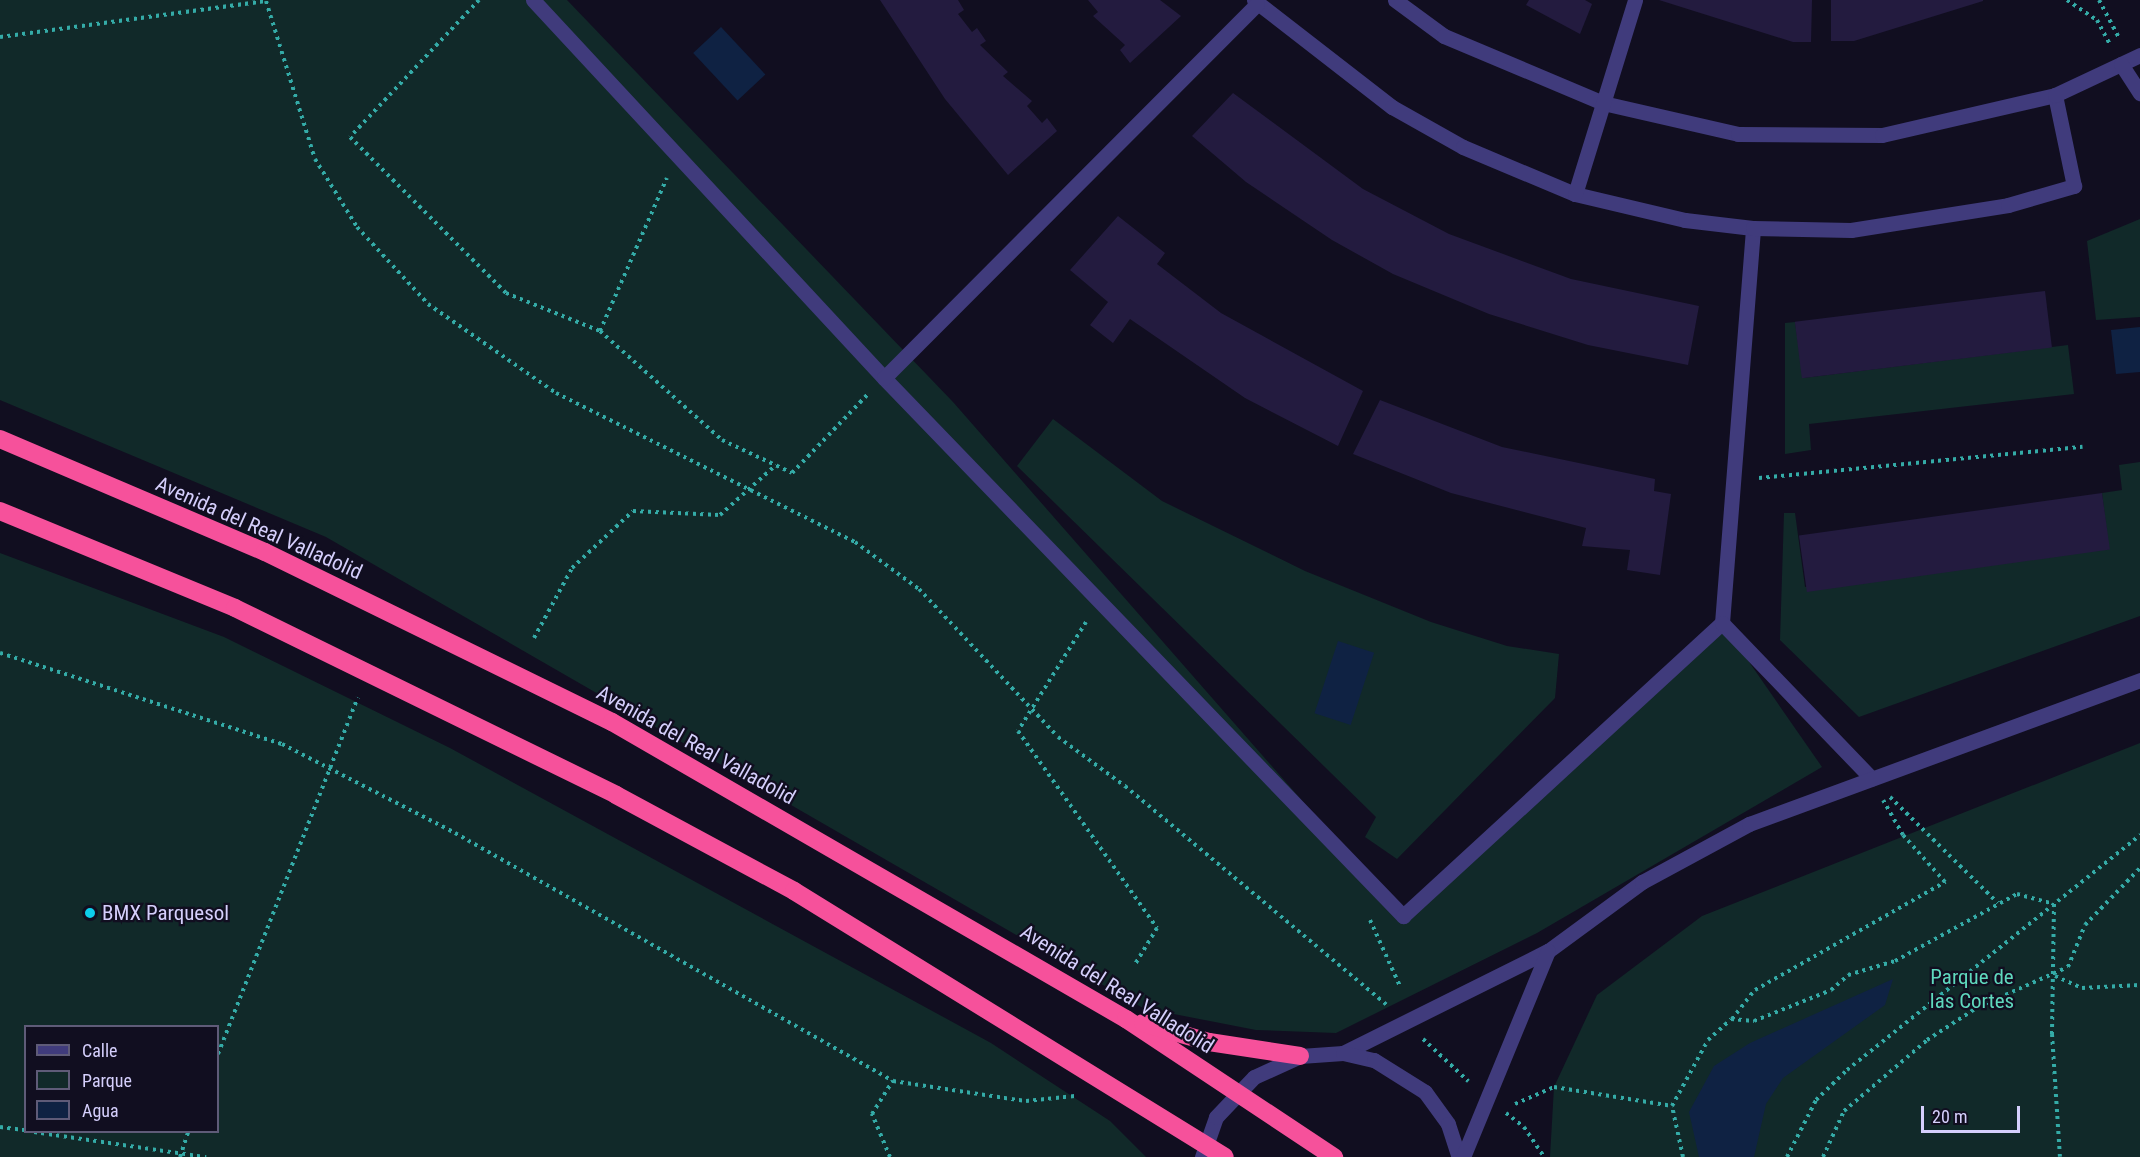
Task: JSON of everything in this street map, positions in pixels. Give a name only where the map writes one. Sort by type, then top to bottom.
[{"type":"highway","name":"Avenida del Real Valladolid","points":[[0,440],[265,552],[612,722],[1126,1019],[1237,1090],[1334,1157]]},
{"type":"highway","points":[[0,511],[235,608],[616,795],[794,891],[1204,1150],[1225,1157]]},
{"type":"highway","points":[[1126,1019],[1209,1041],[1300,1056]]},
{"type":"street","points":[[533,0],[884,378],[1403,916],[1722,623],[1733,436],[1753,228]]},
{"type":"street","points":[[1395,0],[1444,36],[1603,103],[1738,134],[1882,135],[2055,95],[2140,55]]},
{"type":"street","points":[[1575,194],[1635,0]]},
{"type":"street","points":[[884,378],[1113,152],[1256,2],[1392,107],[1463,147],[1575,194],[1685,220],[1753,228],[1851,230],[2008,205],[2074,186],[2055,95]]},
{"type":"street","points":[[2121,64],[2140,93]]},
{"type":"street","points":[[1722,623],[1872,779]]},
{"type":"street","points":[[1343,1053],[1548,951],[1642,882],[1749,824],[2140,680]]},
{"type":"street","points":[[1461,1157],[1489,1101],[1548,951]]},
{"type":"street","points":[[1204,1150],[1237,1090],[1275,1064],[1300,1056],[1343,1053],[1374,1060],[1425,1092],[1448,1124],[1461,1157]]},
{"type":"path","points":[[479,0],[350,137],[506,293],[600,331],[722,440],[792,473],[884,378]]},
{"type":"path","points":[[2067,0],[2097,20],[2121,64]]},
{"type":"path","points":[[0,37],[266,1],[315,159],[357,227],[428,304],[556,393],[855,542],[919,589],[1058,737],[1134,793],[1404,1021],[1489,1101],[1524,1126],[1544,1157]]},
{"type":"path","points":[[600,331],[676,154]]},
{"type":"path","points":[[1731,477],[1785,480],[2083,447]]},
{"type":"path","points":[[534,638],[572,568],[633,511],[720,515],[776,465]]},
{"type":"path","points":[[1098,600],[1034,711],[1018,731],[1156,928],[1134,966]]},
{"type":"path","points":[[0,653],[282,744],[455,833],[893,1081],[1026,1101],[1081,1096]]},
{"type":"path","points":[[219,1051],[327,767],[360,693]]},
{"type":"path","points":[[1872,779],[1998,903]]},
{"type":"path","points":[[1683,1157],[1672,1106],[1707,1040],[1731,1019],[1755,990],[1945,882],[1903,835],[1872,779]]},
{"type":"path","points":[[1787,1157],[1816,1100],[2140,835]]},
{"type":"path","points":[[1824,1157],[1844,1111],[1927,1040],[1978,1007],[2055,976],[2068,967],[2085,925],[2140,868]]},
{"type":"path","points":[[1731,1019],[1754,1021],[1831,990],[1848,975],[1895,961],[2018,894],[2054,904]]},
{"type":"path","points":[[2054,904],[2060,1157]]},
{"type":"path","points":[[2055,976],[2082,988],[2140,986]]},
{"type":"path","points":[[890,1157],[872,1114],[893,1081]]},
{"type":"path","points":[[1515,1104],[1554,1087],[1672,1106]]},
{"type":"path","points":[[0,1126],[24,1130]]},
{"type":"path","points":[[46,1133],[180,1155],[206,1157]]},
{"type":"path","points":[[180,1155],[187,1133]]},
{"type":"green space","points":[[0,0],[567,0],[953,402],[1403,916],[1722,623],[1822,767],[1537,933],[1336,1033],[1256,1030],[1143,1008],[326,537],[0,400]]},
{"type":"green space","points":[[2140,219],[2140,317],[2096,320],[2087,241]]},
{"type":"green space","points":[[1795,322],[1803,378],[2068,345],[2074,394],[1809,424],[1811,450],[1785,454],[1785,323]]},
{"type":"green space","points":[[1053,419],[1162,501],[1305,571],[1431,622],[1507,646],[1559,654],[1555,698],[1397,859],[1365,837],[1376,817],[1017,466]]},
{"type":"green space","points":[[2140,462],[2140,616],[1859,717],[1780,640],[1784,513],[1795,513],[1805,587],[2109,549],[2102,493],[2122,490],[2119,465]]},
{"type":"green space","points":[[0,553],[224,637],[450,748],[991,1043],[1110,1121],[1146,1157],[0,1157]]},
{"type":"green space","name":"Parque de las Cortes","points":[[2140,743],[2140,1157],[1550,1157],[1554,1087],[1597,995],[1702,916]]},
{"type":"water","points":[[721,27],[765,75],[738,100],[693,53]]},
{"type":"water","points":[[2140,327],[2140,372],[2116,374],[2111,330]]},
{"type":"water","points":[[1338,641],[1374,653],[1351,725],[1315,713]]},
{"type":"water","points":[[1893,979],[1885,1005],[1783,1078],[1766,1104],[1754,1157],[1699,1157],[1689,1112],[1714,1066],[1750,1043]]},
{"type":"building","points":[[880,0],[958,0],[964,10],[958,14],[972,32],[977,28],[986,41],[980,45],[1008,72],[1003,76],[1032,101],[1027,106],[1042,123],[1047,118],[1057,131],[1008,175],[945,99]]},
{"type":"building","points":[[1088,0],[1160,0],[1181,16],[1130,63],[1120,50],[1125,45],[1093,16],[1098,12]]},
{"type":"building","points":[[1529,0],[1585,0],[1592,4],[1580,34],[1526,5]]},
{"type":"building","points":[[1659,0],[1812,0],[1811,42],[1793,42]]},
{"type":"building","points":[[1831,0],[1983,1],[1854,41],[1831,41]]},
{"type":"building","points":[[1233,93],[1363,189],[1449,234],[1571,279],[1699,306],[1688,365],[1588,345],[1489,314],[1393,274],[1332,240],[1246,182],[1192,136]]},
{"type":"building","points":[[1118,216],[1165,253],[1157,264],[1221,313],[1363,391],[1338,446],[1245,398],[1130,319],[1113,343],[1090,325],[1108,302],[1070,270]]},
{"type":"building","points":[[2045,291],[2052,348],[1802,378],[1795,322]]},
{"type":"building","points":[[1380,400],[1502,447],[1655,479],[1654,491],[1671,494],[1660,575],[1627,570],[1630,550],[1582,546],[1586,528],[1451,493],[1353,454]]},
{"type":"building","points":[[2102,493],[2110,549],[1807,592],[1799,536]]},
{"type":"place","name":"BMX Parquesol","points":[[90,913]]}]
